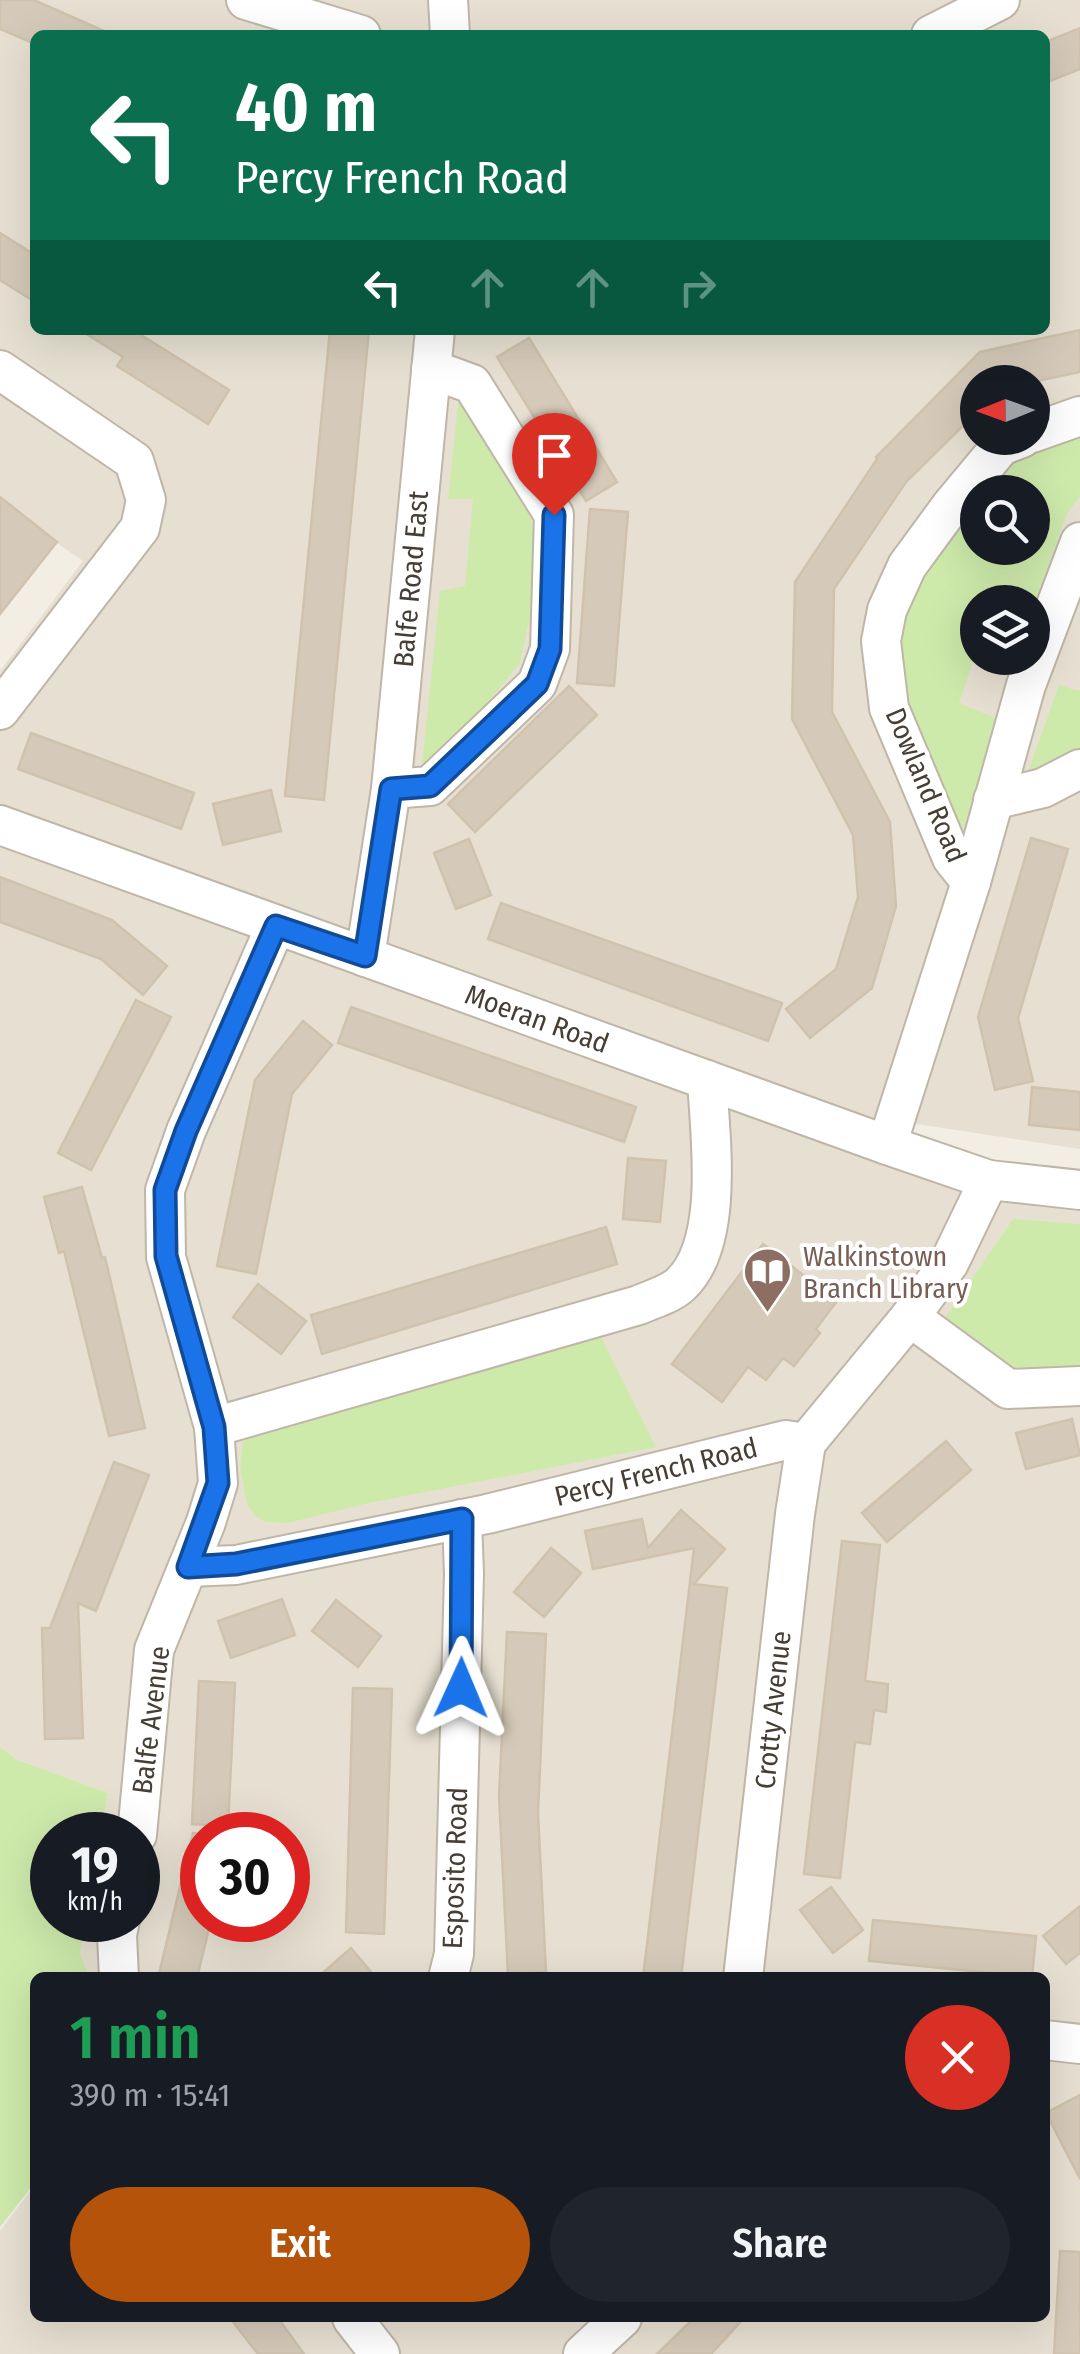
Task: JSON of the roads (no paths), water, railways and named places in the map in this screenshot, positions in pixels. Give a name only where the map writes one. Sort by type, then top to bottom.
[{"type":"street","points":[[246,0],[345,30]]},
{"type":"street","points":[[448,0],[450,30]]},
{"type":"street","points":[[941,30],[1000,0]]},
{"type":"street","name":"Balfe Road East","points":[[365,956],[391,789],[434,335]]},
{"type":"street","points":[[391,789],[430,786],[537,684],[550,649],[554,515],[472,384],[431,369]]},
{"type":"street","points":[[0,370],[134,461],[146,500],[140,528],[0,710]]},
{"type":"street","points":[[1050,427],[1080,416]]},
{"type":"street","name":"Dowland Road","points":[[971,882],[952,858],[889,708],[882,641],[886,610],[908,566],[994,455]]},
{"type":"street","name":"Dowland Road","points":[[887,1145],[971,882],[1026,686],[1080,542]]},
{"type":"street","name":"Dowland Road","points":[[994,800],[1043,788],[1080,769]]},
{"type":"street","name":"Moeran Road","points":[[0,825],[989,1180],[1080,1190]]},
{"type":"street","name":"Balfe Avenue","points":[[139,1812],[154,1650],[218,1483],[214,1427],[166,1256],[165,1190],[186,1131],[276,926]]},
{"type":"street","points":[[214,1427],[622,1310],[679,1286],[696,1265],[712,1203],[707,1080]]},
{"type":"street","points":[[806,1443],[910,1317],[949,1263],[989,1180]]},
{"type":"street","points":[[910,1317],[1008,1388],[1080,1386]]},
{"type":"street","name":"Percy French Road","points":[[188,1567],[236,1564],[462,1519],[786,1440],[806,1443]]},
{"type":"street","name":"Crotty Avenue","points":[[744,1972],[806,1443]]},
{"type":"street","name":"Esposito Road","points":[[450,1972],[454,1954],[464,1574],[462,1519]]},
{"type":"street","points":[[118,1942],[119,1972]]},
{"type":"street","points":[[1050,2041],[1080,2044]]},
{"type":"street","points":[[355,2322],[380,2354]]},
{"type":"street","points":[[583,2354],[618,2322]]},
{"type":"place","name":"Walkinstown Branch Library","points":[[768,1314]]}]
